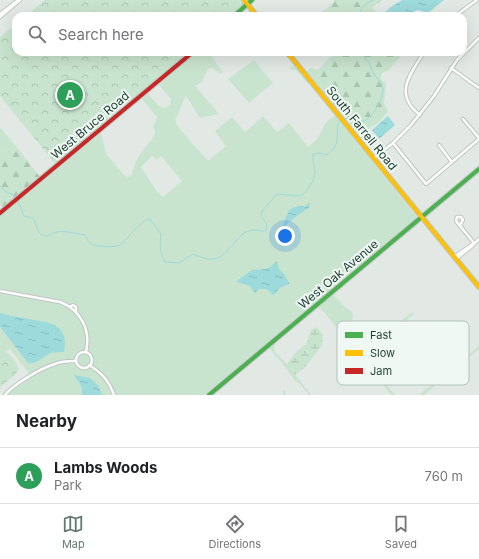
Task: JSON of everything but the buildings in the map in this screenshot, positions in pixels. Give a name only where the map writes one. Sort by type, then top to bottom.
[{"type":"street","points":[[0,14],[13,3],[20,0]]},
{"type":"street","points":[[0,17],[20,0]]},
{"type":"street","points":[[244,0],[254,12]]},
{"type":"street","points":[[238,12],[252,0]]},
{"type":"street","points":[[460,12],[477,0]]},
{"type":"street","points":[[467,48],[479,38]]},
{"type":"street","name":"West Bruce Road","points":[[0,213],[188,56]]},
{"type":"street","name":"South Farrell Road","points":[[289,56],[479,287]]},
{"type":"street","points":[[420,115],[412,109],[407,101],[406,84],[422,56]]},
{"type":"street","points":[[374,158],[405,132],[420,115],[460,56]]},
{"type":"street","points":[[451,68],[478,86]]},
{"type":"street","points":[[392,143],[426,184],[451,161],[479,139],[463,119]]},
{"type":"street","points":[[438,145],[451,161]]},
{"type":"street","name":"West Oak Avenue","points":[[209,395],[479,169]]},
{"type":"street","points":[[460,225],[474,243]]},
{"type":"street","points":[[455,258],[471,247],[479,239]]},
{"type":"street","points":[[0,291],[60,302],[76,312],[83,321],[87,331],[88,338],[86,352],[91,358],[89,365]]},
{"type":"street","points":[[76,360],[79,354],[86,352]]},
{"type":"street","points":[[76,360],[78,365],[83,367],[89,365]]},
{"type":"street","points":[[5,395],[14,385],[50,366],[76,360]]},
{"type":"street","points":[[89,365],[104,376],[114,395]]},
{"type":"green space","points":[[45,0],[242,0],[244,3],[236,12],[31,12]]},
{"type":"green space","points":[[334,0],[383,0],[372,7],[377,12],[322,12],[334,2]]},
{"type":"green space","points":[[12,27],[12,56],[186,56],[56,165],[0,96],[0,37]]},
{"type":"green space","points":[[192,56],[211,56],[223,72],[221,74],[213,68],[208,69],[202,82],[195,86],[219,114],[200,118],[186,96],[175,120],[178,127],[208,161],[226,146],[215,131],[232,117],[245,132],[263,116],[277,132],[289,123],[308,147],[317,139],[326,122],[335,116],[417,217],[204,395],[8,395],[16,387],[31,378],[10,349],[5,351],[0,348],[0,217],[101,133],[106,154],[127,178],[131,175],[138,157],[154,136],[155,132],[153,127],[157,117],[142,99],[148,94],[160,107],[165,108],[170,105],[171,99],[159,85]],"holes":[[[152,156],[157,160],[161,156],[182,181],[163,197],[156,190],[141,167]]]},
{"type":"green space","points":[[332,56],[401,56],[389,70],[382,73],[381,76],[381,80],[386,83],[384,103],[388,111],[373,126],[361,133],[356,131],[307,72],[310,68],[318,70]]},
{"type":"green space","points":[[254,60],[273,83],[249,103],[228,79]]},
{"type":"green space","points":[[294,65],[310,83],[308,84],[296,70],[289,69]]},
{"type":"green space","points":[[0,127],[15,145],[0,153]]},
{"type":"green space","points":[[15,145],[40,177],[3,207],[0,205],[0,153]]},
{"type":"green space","points":[[333,294],[352,312],[353,318],[351,321],[337,321],[337,328],[318,307],[318,305]]},
{"type":"green space","points":[[413,312],[414,314],[405,321],[401,321]]},
{"type":"green space","points":[[317,327],[323,335],[322,345],[306,366],[295,375],[287,364],[297,351],[307,343],[311,330]]},
{"type":"green space","points":[[276,342],[274,348],[275,352],[287,364],[311,395],[309,395],[300,384],[295,381],[268,347]]},
{"type":"green space","points":[[479,346],[479,349],[469,357],[469,354]]},
{"type":"green space","points":[[0,348],[16,362],[19,369],[15,375],[0,387]]},
{"type":"green space","points":[[383,385],[387,385],[395,395],[391,395]]},
{"type":"green space","points":[[431,385],[436,385],[424,395],[419,395]]},
{"type":"water","points":[[402,0],[444,0],[429,12],[418,10],[412,12],[386,12]]},
{"type":"water","points":[[388,116],[395,125],[379,139],[372,130]]},
{"type":"water","points":[[310,202],[309,208],[287,224],[282,232],[288,211],[298,206],[305,207]]},
{"type":"water","points":[[277,261],[279,269],[289,284],[280,288],[274,295],[266,289],[259,289],[255,293],[250,286],[237,282],[252,270],[265,269]]},
{"type":"water","points":[[0,313],[54,325],[60,329],[63,334],[65,342],[64,352],[51,353],[37,362],[28,363],[0,327]]},
{"type":"water","points":[[74,375],[90,378],[98,385],[102,395],[83,395],[81,386]]},
{"type":"waterway","points":[[360,12],[363,6],[373,0]]},
{"type":"waterway","points":[[344,119],[348,118],[364,121],[375,111],[382,97],[383,89],[381,82],[375,76],[369,63],[363,56]]},
{"type":"waterway","points":[[18,200],[24,216],[33,218],[39,232],[44,236],[57,232],[67,232],[85,235],[89,242],[94,245],[108,247],[117,246],[121,244],[138,226],[150,219],[161,234],[161,252],[165,262],[179,263],[193,254],[214,259],[224,254],[246,232],[251,230],[264,231],[267,229],[266,223],[261,216],[262,211],[277,194],[300,196],[307,190],[315,174],[313,154],[319,153],[326,155],[334,148],[337,141],[338,124],[341,121]]},
{"type":"waterway","points":[[0,186],[16,198]]},
{"type":"waterway","points":[[284,391],[285,395]]},
{"type":"traffic: fast","points":[[238,12],[252,0]]},
{"type":"traffic: fast","points":[[209,395],[479,169]]},
{"type":"traffic: slow","points":[[244,0],[254,12]]},
{"type":"traffic: slow","points":[[290,56],[479,287]]},
{"type":"traffic: jam","points":[[0,213],[188,56]]},
{"type":"place","name":"Lambs Woods","points":[[70,95]]}]
